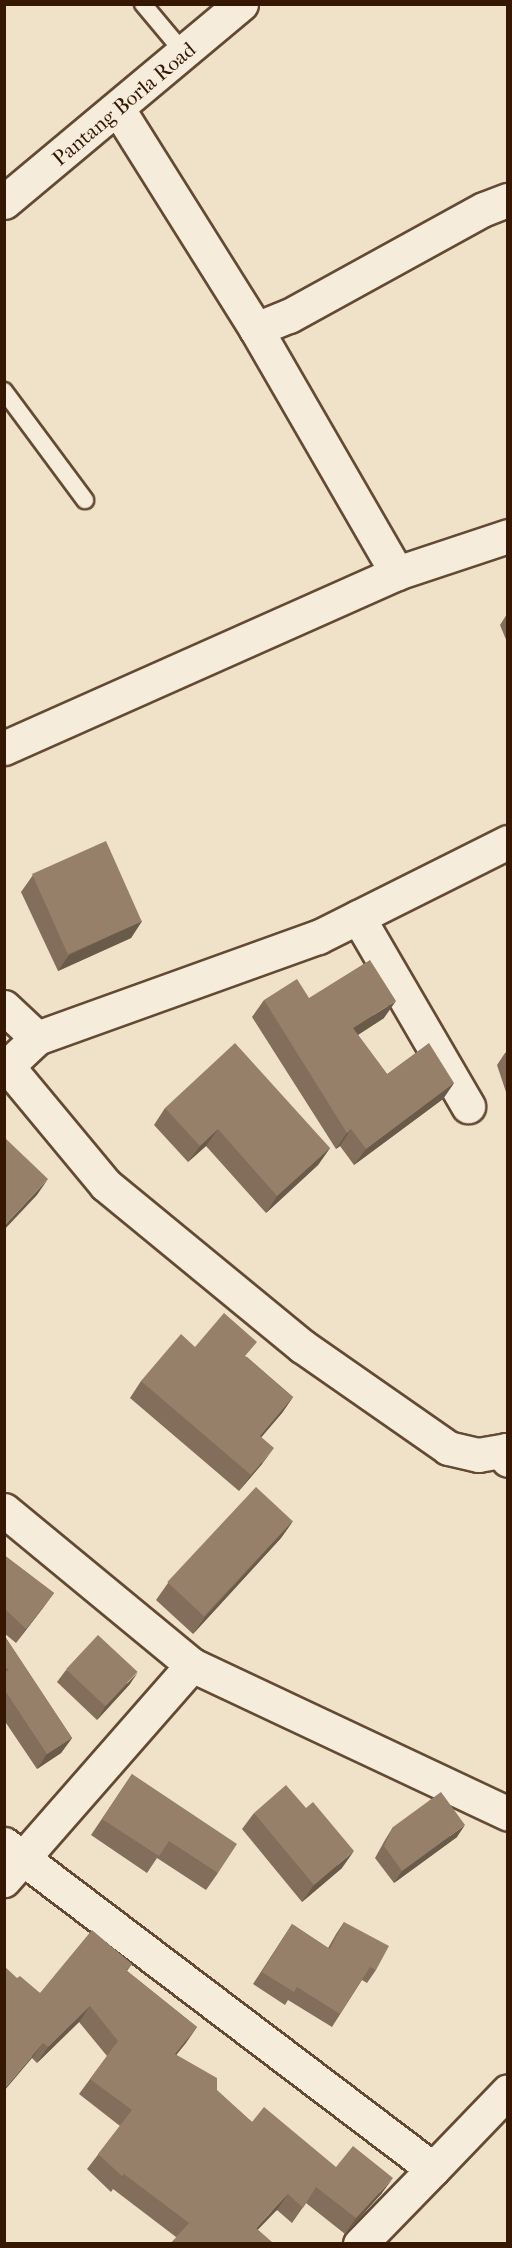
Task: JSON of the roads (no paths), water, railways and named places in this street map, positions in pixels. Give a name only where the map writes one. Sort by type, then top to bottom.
[{"type":"street","name":"Pantang Borla Road","points":[[4,202],[241,4]]},
{"type":"street","points":[[118,109],[256,329],[397,573]]},
{"type":"street","points":[[256,329],[289,316],[484,209],[507,200]]},
{"type":"street","points":[[4,748],[397,573],[507,536]]},
{"type":"street","points":[[507,842],[318,937],[37,1038],[6,1068],[106,1185],[302,1346],[448,1448],[478,1455],[507,1453]]},
{"type":"street","points":[[358,917],[468,1106]]},
{"type":"street","points":[[4,1006],[37,1038]]},
{"type":"street","points":[[4,1510],[192,1665],[507,1814]]},
{"type":"street","points":[[192,1665],[11,1861],[433,2169]]},
{"type":"street","points":[[360,2244],[507,2091]]},
{"type":"lane","points":[[143,4],[184,53]]},
{"type":"lane","points":[[4,391],[85,500]]}]
